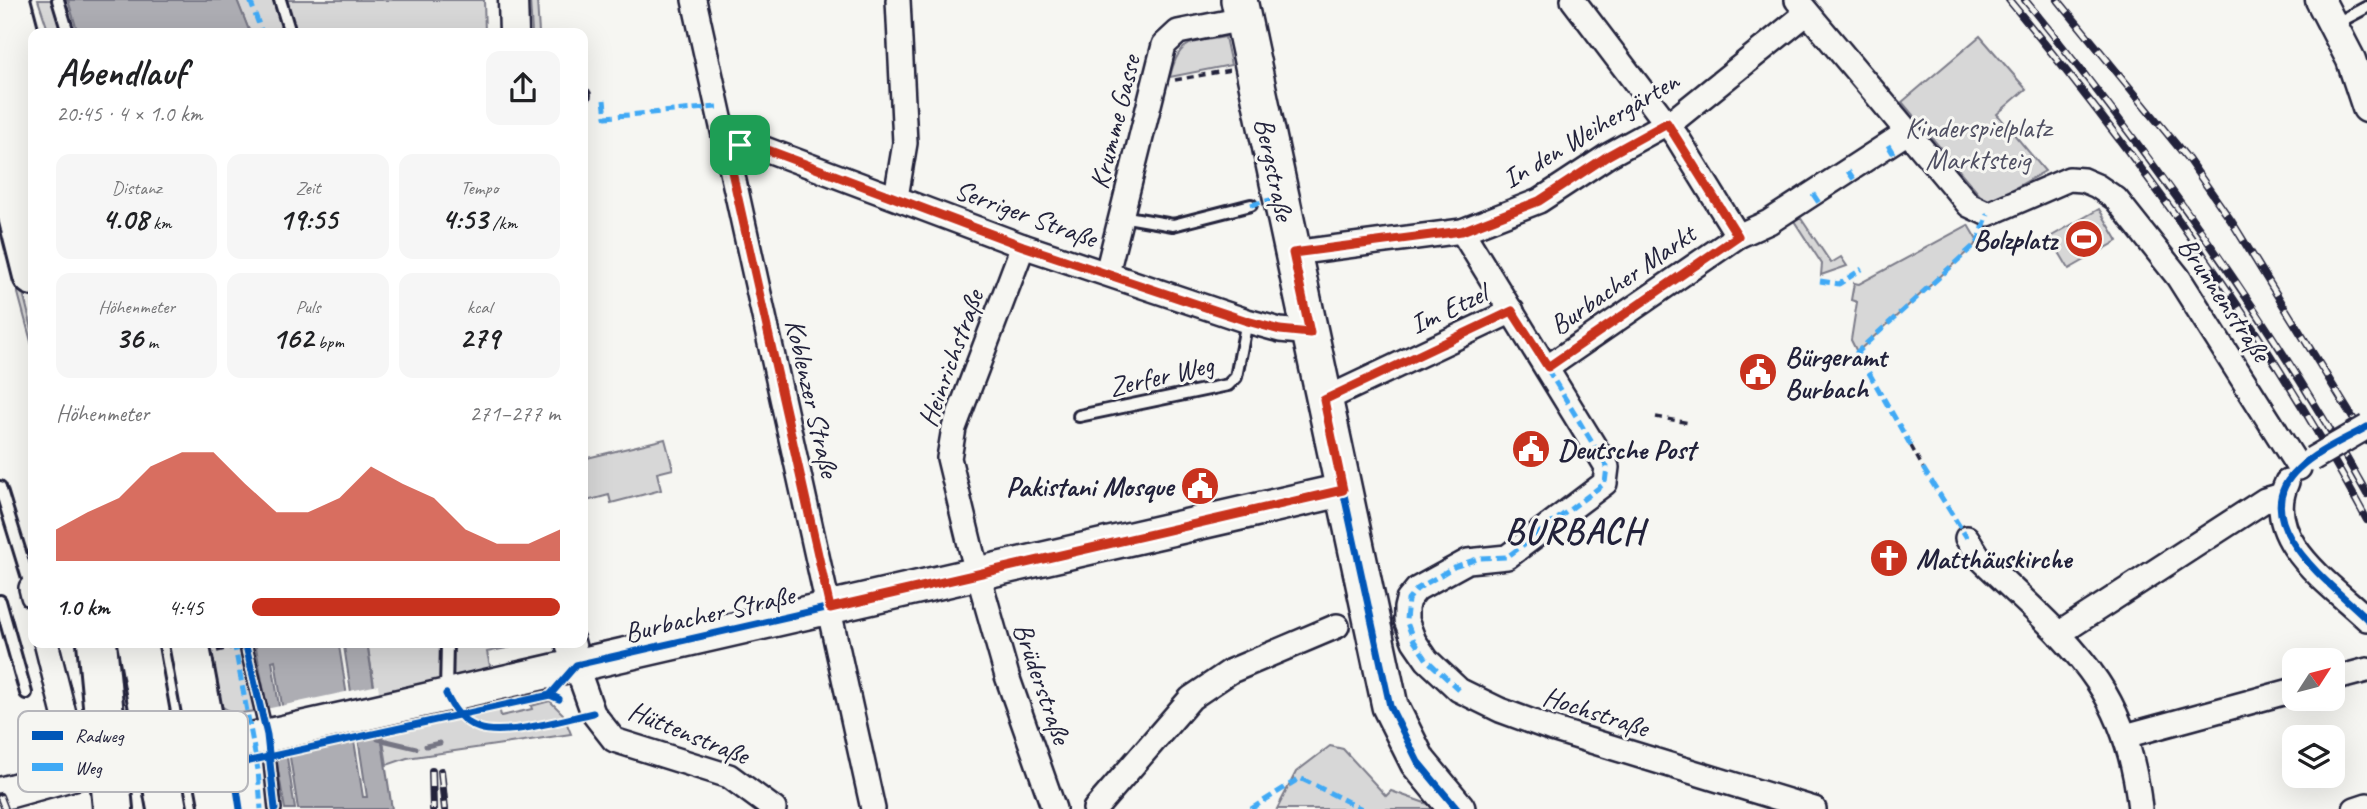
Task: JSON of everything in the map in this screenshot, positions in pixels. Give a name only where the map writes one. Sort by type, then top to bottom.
[{"type":"highway","points":[[10,0],[28,68]]},
{"type":"highway","points":[[19,0],[30,28]]},
{"type":"highway","points":[[0,57],[28,164]]},
{"type":"highway","points":[[0,144],[28,256]]},
{"type":"highway","points":[[98,648],[104,711]]},
{"type":"highway","points":[[138,648],[149,711]]},
{"type":"highway","points":[[164,648],[176,711]]},
{"type":"highway","points":[[190,648],[203,711]]},
{"type":"main road","name":"Bergstraße","points":[[1241,10],[1390,706],[1418,762],[1457,809]]},
{"type":"main road","name":"Burbacher Straße","points":[[248,740],[501,684],[573,654],[830,608],[1343,490]]},
{"type":"main road","name":"Burbacher Straße","points":[[0,794],[18,790]]},
{"type":"street","points":[[513,0],[514,28]]},
{"type":"street","name":"Koblenzer Straße","points":[[694,0],[873,809]]},
{"type":"street","points":[[896,197],[905,144],[898,0]]},
{"type":"street","points":[[1573,0],[1667,123],[1738,236]]},
{"type":"street","points":[[2320,0],[2335,24],[2367,108]]},
{"type":"street","points":[[1802,6],[1909,131]]},
{"type":"street","name":"In den Weihergärten","points":[[1293,253],[1462,231],[1539,201],[1609,155],[1667,123],[1802,6]]},
{"type":"street","name":"Krumme Gasse","points":[[1107,273],[1164,44],[1178,32],[1241,10]]},
{"type":"street","name":"Brunnenstraße","points":[[1909,131],[1969,205],[1988,214],[2055,183],[2083,180],[2116,199],[2178,277],[2306,463]]},
{"type":"street","name":"Burbacher Markt","points":[[1548,367],[1738,236],[1769,222],[1909,131]]},
{"type":"street","name":"Serriger Straße","points":[[726,145],[765,149],[1023,246],[1247,321],[1280,330],[1310,333]]},
{"type":"street","name":"Im Etzel","points":[[1324,400],[1512,311],[1462,231]]},
{"type":"street","name":"Heinrichstraße","points":[[978,574],[952,472],[950,442],[1023,246]]},
{"type":"street","name":"Burbacher Markt","points":[[1406,608],[1408,600],[1417,589],[1454,567],[1480,558],[1507,556],[1605,483],[1607,467],[1512,311]]},
{"type":"street","points":[[2367,427],[2306,463],[2289,479],[2282,495],[2281,516],[2290,541],[2367,619]]},
{"type":"street","points":[[2060,633],[2265,500],[2282,495]]},
{"type":"street","points":[[1967,538],[1979,557],[2060,633],[2109,698],[2125,736],[2140,809]]},
{"type":"street","name":"Brüderstraße","points":[[978,574],[1007,676],[1054,809]]},
{"type":"street","name":"Hochstraße","points":[[1406,608],[1406,620],[1414,641],[1427,660],[1458,690],[1500,710],[1552,729],[1814,809]]},
{"type":"street","points":[[1095,809],[1191,698],[1209,683],[1336,626]]},
{"type":"street","points":[[48,648],[63,711]]},
{"type":"street","name":"Hüttenstraße","points":[[573,654],[593,713],[614,740],[729,776],[774,809]]},
{"type":"street","points":[[2345,676],[2367,670]]},
{"type":"street","points":[[2125,736],[2282,693]]},
{"type":"street","points":[[2356,809],[2367,805]]},
{"type":"lane","points":[[58,0],[66,28]]},
{"type":"lane","points":[[280,0],[288,28]]},
{"type":"lane","points":[[2335,24],[2367,7]]},
{"type":"lane","name":"Krumme Gasse","points":[[1121,215],[1173,225],[1251,205]]},
{"type":"lane","name":"Zerfer Weg","points":[[1079,416],[1228,384],[1236,377],[1247,321]]},
{"type":"lane","points":[[0,487],[28,579]]},
{"type":"lane","points":[[0,601],[26,693]]},
{"type":"lane","points":[[247,648],[267,735],[275,809]]},
{"type":"lane","points":[[446,694],[447,648]]},
{"type":"path","points":[[1154,84],[1252,66]]},
{"type":"path","points":[[1656,416],[1689,423]]},
{"type":"path","points":[[1911,446],[1923,468]]},
{"type":"green space","points":[[38,0],[68,0],[76,28],[47,28]]},
{"type":"green space","points":[[237,0],[484,0],[485,28],[248,28]]},
{"type":"green space","points":[[530,0],[537,0],[539,28],[532,28]]},
{"type":"green space","name":"Kinderspielplatz Marktsteig","points":[[1980,36],[2026,89],[1997,114],[2045,171],[1987,204],[1902,102]]},
{"type":"green space","points":[[1225,37],[1231,65],[1170,77],[1182,49],[1195,42]]},
{"type":"green space","points":[[0,202],[28,312],[28,330],[0,226]]},
{"type":"green space","points":[[1812,203],[1814,207],[1800,217],[1831,263],[1841,257],[1847,266],[1821,275],[1822,264],[1787,210]]},
{"type":"green space","name":"Bolzplatz","points":[[2099,209],[2118,241],[2069,269],[2050,237]]},
{"type":"green space","points":[[1968,225],[1978,242],[1857,352],[1851,340],[1857,302],[1851,300],[1854,283],[1859,284]]},
{"type":"green space","points":[[665,439],[673,469],[657,473],[661,490],[611,503],[609,495],[588,501],[588,458]]},
{"type":"green space","points":[[205,648],[256,648],[269,709],[229,711],[218,704]]},
{"type":"green space","points":[[368,648],[506,648],[487,652],[501,716],[532,709],[531,706],[550,701],[563,714],[571,734],[407,758],[387,765]]},
{"type":"green space","points":[[1330,746],[1343,749],[1386,796],[1391,791],[1442,809],[1277,809],[1296,772]]},
{"type":"shaded area","points":[[68,0],[237,0],[248,28],[76,28]]},
{"type":"shaded area","points":[[256,648],[339,648],[363,797],[367,797],[344,648],[368,648],[392,809],[298,809],[275,660],[272,661],[295,809],[285,809]]},
{"type":"pier","points":[[378,685],[386,735],[274,760],[266,709]]},
{"type":"waterway","name":"BURBACH","points":[[378,739],[416,748]]},
{"type":"waterway","name":"BURBACH","points":[[426,746],[440,743]]},
{"type":"railway","points":[[2009,0],[2107,124],[2201,251],[2288,383],[2367,520]]},
{"type":"railway","points":[[2025,0],[2118,118],[2207,240],[2290,364],[2367,494]]},
{"type":"railway","points":[[2058,0],[2188,159],[2232,222],[2367,441]]},
{"type":"railway","points":[[432,771],[433,809]]},
{"type":"railway","points":[[441,771],[445,809]]},
{"type":"railway","points":[[0,796],[5,809]]},
{"type":"marked path","points":[[250,0],[260,28]]},
{"type":"marked path","points":[[604,100],[606,117],[717,107]]},
{"type":"marked path","points":[[1888,145],[1894,155]]},
{"type":"marked path","points":[[1848,171],[1855,181]]},
{"type":"marked path","points":[[1813,194],[1819,203]]},
{"type":"marked path","points":[[1251,205],[1281,197]]},
{"type":"marked path","points":[[1911,446],[1857,352],[1978,242],[1988,214]]},
{"type":"marked path","points":[[1820,281],[1839,284],[1862,269]]},
{"type":"marked path","points":[[1459,690],[1427,660],[1414,641],[1406,620],[1408,600],[1417,589],[1454,567],[1480,558],[1507,557],[1605,483],[1607,467],[1512,311]]},
{"type":"marked path","points":[[1923,468],[1967,538]]},
{"type":"marked path","points":[[235,648],[247,711]]},
{"type":"marked path","points":[[248,717],[258,770],[261,809]]},
{"type":"marked path","points":[[1251,809],[1300,778],[1362,809]]},
{"type":"cycle path","points":[[2367,427],[2322,451],[2298,469],[2283,489],[2280,510],[2286,530],[2299,551],[2315,570],[2367,619]]},
{"type":"cycle path","points":[[550,695],[576,665],[1343,490],[1390,706],[1418,762],[1457,809]]},
{"type":"cycle path","points":[[246,648],[267,735],[275,809]]},
{"type":"cycle path","points":[[446,694],[463,719],[479,728],[491,730],[536,726],[593,713]]},
{"type":"cycle path","points":[[248,761],[550,695],[559,699]]},
{"type":"cycle path","points":[[237,792],[240,809]]},
{"type":"place","name":"Bolzplatz","points":[[2084,239]]},
{"type":"place","name":"Bürgeramt Burbach","points":[[1758,372]]},
{"type":"place","name":"Deutsche Post","points":[[1531,449]]},
{"type":"place","name":"Pakistani Mosque","points":[[1200,486]]},
{"type":"place","name":"Matthäuskirche","points":[[1889,558]]},
{"type":"district","name":"BURBACH","points":[[1575,531]]},
{"type":"route","points":[[1667,123],[1738,236],[1548,367],[1512,311],[1324,400],[1343,490],[830,608],[726,145],[740,145],[765,149],[1023,246],[1247,321],[1291,332],[1310,333],[1293,253],[1462,231],[1539,201],[1609,155],[1667,123]]}]
